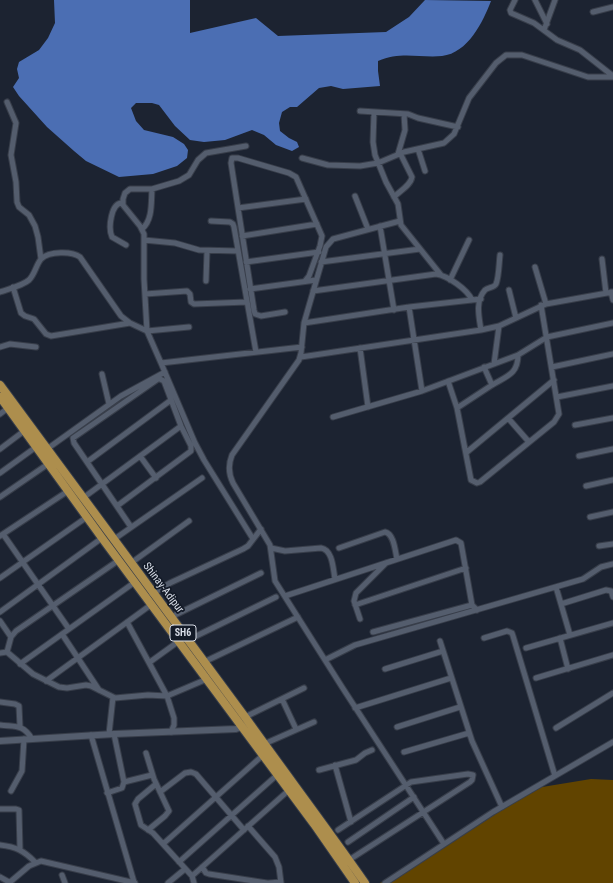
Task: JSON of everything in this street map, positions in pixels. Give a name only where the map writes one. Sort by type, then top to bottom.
[{"type":"main road","name":"Shinay-Adipur","points":[[0,385],[131,563],[151,598],[179,641],[207,679],[264,744],[320,819],[365,883]]},
{"type":"main road","name":"Shinay-Adipur","points":[[0,397],[135,582],[171,617],[188,640],[246,722],[262,756],[289,790],[355,883]]},
{"type":"street","points":[[515,0],[510,10],[511,13],[545,27]]},
{"type":"street","points":[[535,0],[545,27],[557,40],[580,50],[613,76]]},
{"type":"street","points":[[545,27],[555,0]]},
{"type":"street","points":[[593,12],[613,7]]},
{"type":"street","points":[[302,158],[335,166],[360,166],[378,162],[399,154],[444,143],[454,134],[458,127],[469,98],[496,63],[506,55],[522,55],[588,77],[613,76]]},
{"type":"street","points":[[7,102],[16,123],[11,155],[16,182],[17,202],[19,207],[29,215],[35,226],[41,259]]},
{"type":"street","points":[[360,111],[404,114],[458,127]]},
{"type":"street","points":[[374,112],[373,142],[375,155],[400,210],[400,221],[404,230],[441,275]]},
{"type":"street","points":[[394,196],[410,183],[412,179],[399,154],[405,130],[404,114]]},
{"type":"street","points":[[122,203],[127,190],[152,189],[186,178],[198,160],[206,153],[246,146]]},
{"type":"street","points":[[418,149],[425,171]]},
{"type":"street","points":[[285,312],[257,315],[254,310],[231,163],[232,158],[234,157],[296,177],[322,236],[322,241],[318,252],[309,276],[305,282]]},
{"type":"street","points":[[142,229],[146,226],[149,220],[152,189]]},
{"type":"street","points":[[355,196],[368,230]]},
{"type":"street","points":[[238,208],[306,199]]},
{"type":"street","points":[[122,203],[142,229],[144,240],[145,294],[148,331],[195,443],[253,539]]},
{"type":"street","points":[[122,203],[116,205],[109,227],[112,237],[126,245]]},
{"type":"street","points":[[211,221],[230,222],[234,224],[256,352]]},
{"type":"street","points":[[400,221],[333,239],[326,247],[304,324],[300,357],[297,364],[232,455],[229,462],[230,477],[271,548],[275,580],[355,708],[444,844]]},
{"type":"street","points":[[242,236],[317,224]]},
{"type":"street","points":[[380,226],[394,310]]},
{"type":"street","points":[[144,240],[175,243],[207,251],[238,251]]},
{"type":"street","points":[[450,280],[469,240]]},
{"type":"street","points":[[321,262],[420,249]]},
{"type":"street","points":[[206,282],[207,251]]},
{"type":"street","points":[[0,292],[28,281],[41,259],[48,255],[68,252],[77,255],[82,260],[122,316],[130,323],[148,331],[189,327]]},
{"type":"street","points":[[246,262],[318,252]]},
{"type":"street","points":[[481,330],[478,307],[484,291],[493,287],[496,283],[500,255]]},
{"type":"street","points":[[602,259],[613,300]]},
{"type":"street","points":[[448,381],[457,408],[471,480],[477,484],[558,417],[559,410],[543,305],[535,267]]},
{"type":"street","points":[[313,291],[436,274],[441,275],[467,291],[472,300]]},
{"type":"street","points":[[250,289],[316,280]]},
{"type":"street","points":[[13,287],[21,313],[34,319],[46,334],[50,336],[130,323]]},
{"type":"street","points":[[508,290],[516,318]]},
{"type":"street","points":[[145,294],[188,291],[191,302],[194,304],[247,302]]},
{"type":"street","points":[[300,357],[481,330],[499,326],[543,305],[610,292]]},
{"type":"street","points":[[304,324],[409,307],[481,298]]},
{"type":"street","points":[[409,307],[422,391]]},
{"type":"street","points":[[333,417],[422,391],[518,355],[547,336],[613,323]]},
{"type":"street","points":[[494,364],[499,326]]},
{"type":"street","points":[[0,348],[10,344],[36,347]]},
{"type":"street","points":[[161,363],[302,347]]},
{"type":"street","points":[[360,348],[368,407]]},
{"type":"street","points":[[552,367],[613,354]]},
{"type":"street","points":[[457,408],[514,370],[518,363],[518,355]]},
{"type":"street","points":[[484,367],[492,385]]},
{"type":"street","points":[[47,449],[109,404],[165,372]]},
{"type":"street","points":[[102,374],[109,404]]},
{"type":"street","points":[[117,506],[191,451],[191,446],[181,426],[164,381],[162,380],[158,379],[75,435],[73,438],[74,443],[86,462],[131,527]]},
{"type":"street","points":[[466,452],[554,380]]},
{"type":"street","points":[[557,397],[613,386]]},
{"type":"street","points":[[86,462],[171,400]]},
{"type":"street","points":[[0,414],[8,408]]},
{"type":"street","points":[[508,418],[529,442]]},
{"type":"street","points":[[575,425],[613,418]]},
{"type":"street","points":[[83,498],[181,426]]},
{"type":"street","points":[[0,448],[24,431]]},
{"type":"street","points":[[0,473],[36,447]]},
{"type":"street","points":[[579,456],[613,449]]},
{"type":"street","points":[[140,456],[156,478]]},
{"type":"street","points":[[0,498],[48,464]]},
{"type":"street","points":[[113,540],[202,478]]},
{"type":"street","points":[[586,486],[613,480]]},
{"type":"street","points":[[68,491],[2,535],[69,629]]},
{"type":"street","points":[[590,517],[613,512]]},
{"type":"street","points":[[0,578],[87,517]]},
{"type":"street","points":[[131,563],[189,521]]},
{"type":"street","points":[[46,681],[127,622],[151,598],[170,583],[243,549],[248,546],[261,529]]},
{"type":"street","points":[[339,548],[385,532],[391,536],[397,558]]},
{"type":"street","points":[[0,612],[102,538]]},
{"type":"street","points":[[285,596],[397,558],[456,540],[461,543],[472,605],[477,610]]},
{"type":"street","points":[[599,546],[613,544]]},
{"type":"street","points":[[271,548],[285,551],[325,549],[329,554],[335,579]]},
{"type":"street","points":[[7,652],[11,637],[16,631],[119,560]]},
{"type":"street","points":[[360,619],[354,601],[356,593],[386,562]]},
{"type":"street","points":[[325,660],[355,645],[583,579],[601,567],[613,564]]},
{"type":"street","points":[[356,605],[466,568]]},
{"type":"street","points":[[171,617],[261,573]]},
{"type":"street","points":[[20,664],[135,582]]},
{"type":"street","points":[[556,587],[570,635]]},
{"type":"street","points":[[561,604],[606,590],[610,591],[613,597]]},
{"type":"street","points":[[188,640],[276,597]]},
{"type":"street","points":[[373,632],[472,605]]},
{"type":"street","points":[[204,662],[298,617]]},
{"type":"street","points":[[0,621],[11,637]]},
{"type":"street","points":[[127,622],[150,662],[167,696],[174,718],[174,725],[171,732]]},
{"type":"street","points":[[526,648],[613,622]]},
{"type":"street","points":[[484,638],[507,631],[512,633],[555,776]]},
{"type":"street","points":[[62,634],[100,690]]},
{"type":"street","points":[[560,638],[568,669]]},
{"type":"street","points":[[150,662],[179,641]]},
{"type":"street","points":[[440,641],[477,755],[502,807]]},
{"type":"street","points":[[385,669],[443,651]]},
{"type":"street","points":[[7,652],[33,674],[46,681],[63,688],[86,685],[91,686],[113,697],[148,695],[167,696],[207,679]]},
{"type":"street","points":[[0,653],[7,652]]},
{"type":"street","points":[[536,678],[613,655]]},
{"type":"street","points":[[355,708],[451,678]]},
{"type":"street","points":[[0,741],[91,735],[217,730],[246,722],[282,699],[304,688]]},
{"type":"street","points":[[556,728],[613,694]]},
{"type":"street","points":[[108,793],[122,788],[124,782],[112,734],[113,697]]},
{"type":"street","points":[[282,699],[296,729]]},
{"type":"street","points":[[0,702],[19,706],[20,727]]},
{"type":"street","points":[[397,727],[460,706]]},
{"type":"street","points":[[264,744],[314,722]]},
{"type":"street","points":[[0,725],[25,729],[32,739]]},
{"type":"street","points":[[404,752],[469,733]]},
{"type":"street","points":[[91,735],[135,883]]},
{"type":"street","points":[[11,791],[22,771],[24,739]]},
{"type":"street","points":[[385,883],[502,807],[613,742]]},
{"type":"street","points":[[319,770],[356,760],[372,750]]},
{"type":"street","points":[[146,753],[152,775],[168,811],[165,816],[148,830]]},
{"type":"street","points":[[163,844],[262,756]]},
{"type":"street","points":[[335,766],[351,822]]},
{"type":"street","points":[[160,792],[185,773],[191,772],[196,774],[231,815],[275,856],[279,867],[281,883],[268,883],[209,874],[202,868]]},
{"type":"street","points":[[179,862],[277,774]]},
{"type":"street","points":[[338,830],[416,780],[468,774],[473,775],[470,782],[349,860]]},
{"type":"street","points":[[124,782],[152,775]]},
{"type":"street","points":[[156,784],[138,799],[135,804],[140,825],[153,833],[192,876],[194,883]]},
{"type":"street","points":[[192,876],[289,790]]},
{"type":"street","points":[[348,842],[414,797]]},
{"type":"street","points":[[0,810],[19,810],[20,850]]},
{"type":"street","points":[[0,845],[13,847],[20,850],[35,862]]},
{"type":"street","points":[[0,876],[9,883],[35,862],[41,861],[135,883]]},
{"type":"street","points":[[168,883],[185,869]]},
{"type":"street","points":[[62,875],[65,883]]},
{"type":"shaded area","points":[[591,779],[613,780],[613,883],[380,883],[530,789]]},
{"type":"water","points":[[54,0],[190,0],[190,33],[256,18],[278,36],[386,32],[409,17],[425,0],[491,1],[479,27],[467,43],[451,54],[442,56],[394,56],[386,58],[378,61],[380,86],[343,89],[331,86],[319,88],[297,107],[290,107],[282,112],[279,123],[280,131],[297,142],[299,147],[292,151],[276,145],[264,135],[252,130],[225,140],[204,142],[190,140],[175,126],[159,105],[152,103],[136,103],[131,108],[136,121],[144,130],[173,137],[184,144],[188,150],[187,158],[177,166],[153,174],[119,177],[86,161],[74,151],[47,127],[19,96],[13,87],[19,78],[17,69],[19,62],[39,50],[48,38],[55,23]]}]
